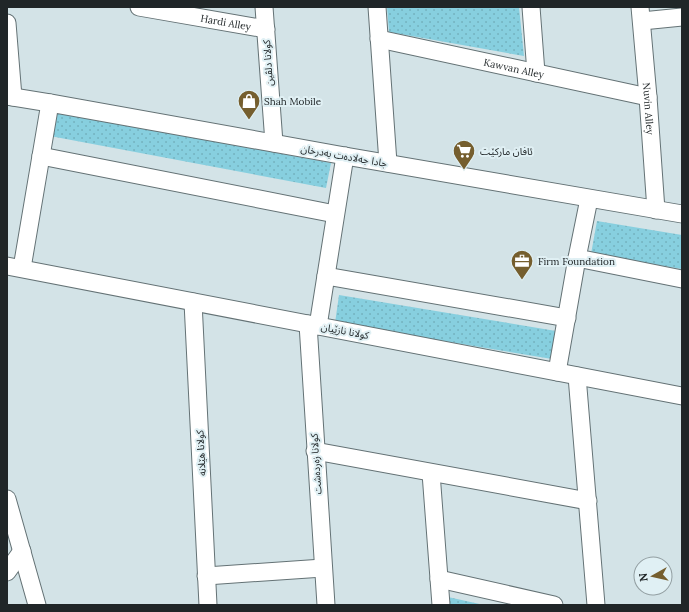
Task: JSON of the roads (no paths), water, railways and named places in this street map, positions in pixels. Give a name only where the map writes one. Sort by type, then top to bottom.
[{"type":"street","name":"Hardi Alley","points":[[139,7],[163,9],[266,28]]},
{"type":"street","name":"کولانا دلڤین","points":[[264,7],[274,142]]},
{"type":"street","points":[[377,7],[388,163]]},
{"type":"street","points":[[531,7],[536,73]]},
{"type":"street","points":[[641,14],[682,17]]},
{"type":"street","name":"Nuvin Alley","points":[[641,14],[656,210]]},
{"type":"street","points":[[7,22],[10,97]]},
{"type":"street","name":"Kawvan Alley","points":[[379,39],[648,97]]},
{"type":"street","name":"جادا جەلادەت بەدرخان","points":[[10,97],[682,214]]},
{"type":"street","points":[[14,267],[41,156],[50,103]]},
{"type":"street","points":[[41,156],[335,214]]},
{"type":"street","name":"کولانا زەردەشت","points":[[326,605],[315,451],[313,325],[326,276],[345,156]]},
{"type":"street","points":[[558,372],[577,258],[589,199]]},
{"type":"street","points":[[577,258],[682,279]]},
{"type":"street","name":"کولانا نازێیان","points":[[14,267],[682,396]]},
{"type":"street","points":[[326,276],[567,318]]},
{"type":"street","name":"کولانا هێلانە","points":[[193,302],[208,605]]},
{"type":"street","points":[[577,376],[596,605]]},
{"type":"street","points":[[315,451],[588,501]]},
{"type":"street","points":[[430,473],[441,605]]},
{"type":"street","points":[[7,499],[10,518],[22,551],[37,605]]},
{"type":"street","points":[[7,572],[22,551]]},
{"type":"street","points":[[206,576],[323,568]]},
{"type":"street","points":[[439,579],[554,605]]},
{"type":"place","name":"Shah Mobile","points":[[249,120]]},
{"type":"place","name":"ئافان مارکێت","points":[[464,170]]},
{"type":"place","name":"Firm Foundation","points":[[522,280]]}]
